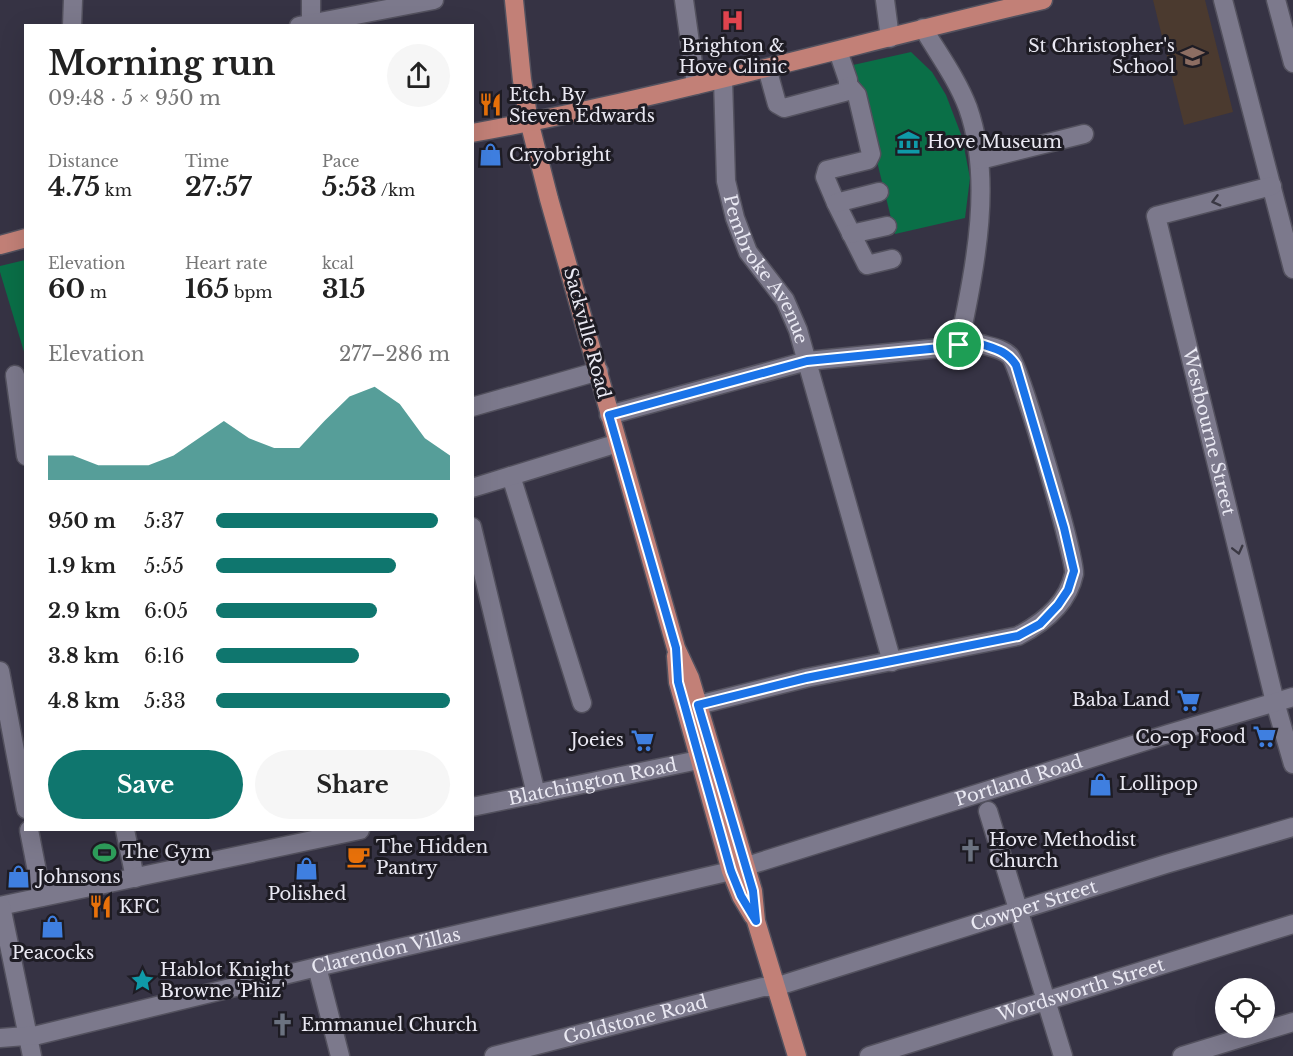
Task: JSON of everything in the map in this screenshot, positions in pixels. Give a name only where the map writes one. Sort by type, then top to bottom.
[{"type":"main road","name":"Sackville Road","points":[[514,0],[522,80],[529,121],[609,415],[676,648],[690,678],[698,705],[706,758]]},
{"type":"main road","points":[[474,133],[723,79],[1043,0]]},
{"type":"main road","points":[[0,244],[24,238]]},
{"type":"main road","name":"Sackville Road","points":[[676,648],[678,682],[706,758],[738,868],[741,896],[756,921],[797,1056]]},
{"type":"street","points":[[72,24],[73,0]]},
{"type":"street","points":[[311,0],[305,24],[435,0]]},
{"type":"street","points":[[684,0],[696,85]]},
{"type":"street","points":[[885,0],[890,38]]},
{"type":"street","points":[[1223,0],[1293,268]]},
{"type":"street","points":[[1276,0],[1293,63]]},
{"type":"street","points":[[923,28],[957,83],[968,109],[980,160],[979,224],[971,286],[959,345]]},
{"type":"street","points":[[838,51],[849,86],[856,95],[871,154],[868,159],[827,170],[825,177],[867,265],[892,259]]},
{"type":"street","points":[[767,68],[777,104],[784,108],[848,91],[849,86]]},
{"type":"street","name":"Pembroke Avenue","points":[[723,79],[726,181],[735,218],[748,252],[792,312],[892,662]]},
{"type":"street","points":[[980,160],[1084,134]]},
{"type":"street","name":"Westbourne Street","points":[[1272,186],[1156,216],[1284,700],[1293,764]]},
{"type":"street","points":[[836,203],[879,192]]},
{"type":"street","points":[[851,234],[887,226]]},
{"type":"street","points":[[609,415],[807,361],[981,344],[1001,350],[1010,356],[1016,365],[1064,528],[1074,571],[1068,590],[1058,605],[1040,624],[1018,636],[806,678],[698,705]]},
{"type":"street","points":[[474,406],[598,370]]},
{"type":"street","points":[[19,387],[24,436]]},
{"type":"street","points":[[474,487],[618,443]]},
{"type":"street","points":[[511,476],[582,703]]},
{"type":"street","points":[[474,535],[536,794]]},
{"type":"street","points":[[0,671],[24,798]]},
{"type":"street","name":"Portland Road","points":[[738,868],[1284,700]]},
{"type":"street","name":"Blatchington Road","points":[[474,807],[706,758]]},
{"type":"street","points":[[988,811],[1063,1056]]},
{"type":"street","name":"Cowper Street","points":[[775,987],[1293,827]]},
{"type":"street","points":[[29,831],[42,897]]},
{"type":"street","points":[[125,831],[135,878]]},
{"type":"street","points":[[32,1056],[0,906],[135,878],[310,834],[348,831]]},
{"type":"street","name":"Clarendon Villas","points":[[0,1038],[38,1035],[738,868]]},
{"type":"street","name":"Wordsworth Street","points":[[869,1056],[1293,924]]},
{"type":"street","points":[[317,967],[340,1056]]},
{"type":"street","name":"Goldstone Road","points":[[494,1056],[763,987],[775,987]]},
{"type":"street","points":[[1182,1056],[1293,1022]]},
{"type":"shaded area","name":"St Christopher's School","points":[[1153,0],[1205,0],[1233,112],[1184,125]]},
{"type":"green space","points":[[911,52],[932,72],[946,95],[962,137],[970,178],[965,218],[895,234],[853,65]]},
{"type":"green space","points":[[24,260],[24,352],[0,272],[0,266]]},
{"type":"place","name":"Brighton & Hove Clinic","points":[[733,20]]},
{"type":"place","name":"St Christopher's School","points":[[1193,56]]},
{"type":"place","name":"Etch. By Steven Edwards","points":[[491,105]]},
{"type":"place","name":"Hove Museum","points":[[909,142]]},
{"type":"place","name":"Cryobright","points":[[491,155]]},
{"type":"place","name":"Baba Land","points":[[1188,700]]},
{"type":"place","name":"Co-op Food","points":[[1264,737]]},
{"type":"place","name":"Joeies","points":[[642,740]]},
{"type":"place","name":"Lollipop","points":[[1101,784]]},
{"type":"place","name":"Hove Methodist Church","points":[[971,850]]},
{"type":"place","name":"The Gym","points":[[104,852]]},
{"type":"place","name":"The Hidden Pantry","points":[[358,857]]},
{"type":"place","name":"Polished","points":[[307,868]]},
{"type":"place","name":"Johnsons","points":[[19,877]]},
{"type":"place","name":"KFC","points":[[101,907]]},
{"type":"place","name":"Peacocks","points":[[53,927]]},
{"type":"place","name":"Hablot Knight Browne 'Phiz'","points":[[142,980]]},
{"type":"place","name":"Emmanuel Church","points":[[283,1025]]},
{"type":"route","points":[[981,344],[1001,350],[1010,356],[1016,365],[1064,528],[1074,571],[1068,590],[1058,605],[1040,624],[1018,636],[806,678],[698,705],[753,891],[756,921],[741,896],[731,871],[678,682],[676,648],[609,415],[807,361],[959,345],[981,344]]}]
